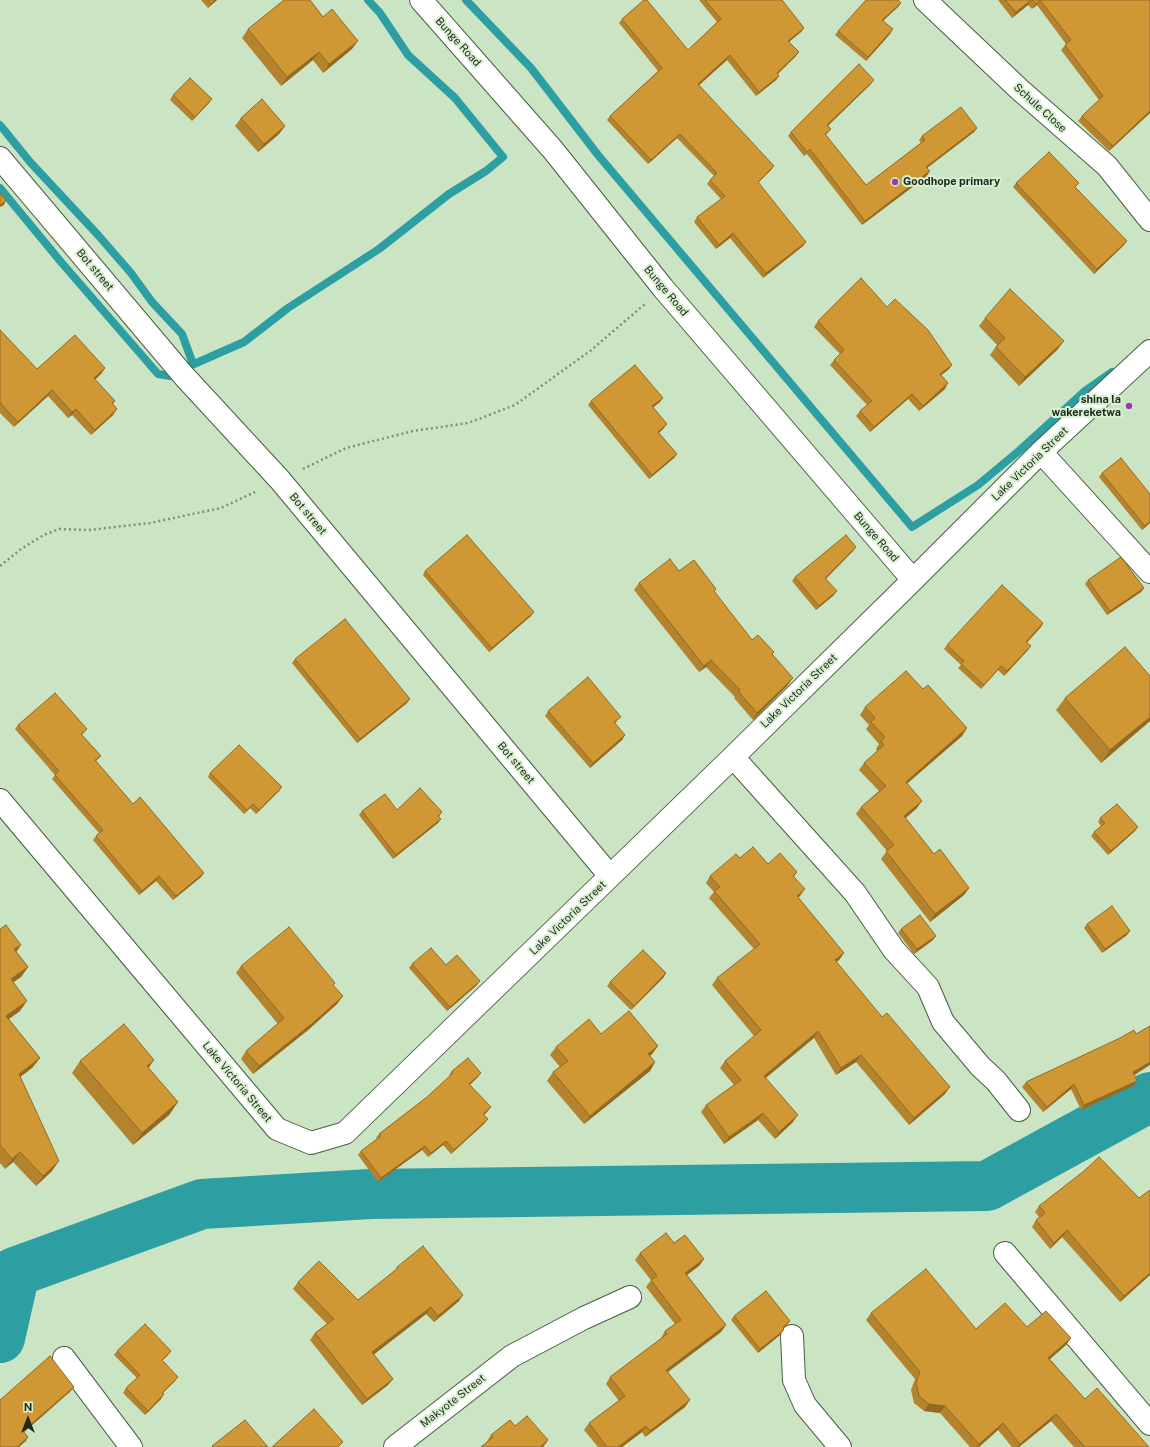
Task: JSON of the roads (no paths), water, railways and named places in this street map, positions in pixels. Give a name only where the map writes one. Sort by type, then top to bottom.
[{"type":"street","name":"Bunge Road","points":[[421,0],[553,150],[663,288],[913,580]]},
{"type":"street","name":"Schule Close","points":[[925,0],[1018,89],[1107,166],[1150,220]]},
{"type":"street","name":"Bot street","points":[[0,158],[184,376],[280,480],[610,876]]},
{"type":"street","name":"Lake Victoria Street","points":[[0,800],[277,1129],[311,1143],[345,1133],[913,580],[1041,452],[1150,351]]},
{"type":"street","points":[[1041,452],[1150,572]]},
{"type":"street","points":[[733,756],[855,894],[894,950],[928,987],[943,1022],[980,1066],[996,1081],[1019,1110]]},
{"type":"street","points":[[1005,1253],[1150,1424]]},
{"type":"street","name":"Makyote Street","points":[[395,1447],[512,1356],[584,1318],[630,1298]]},
{"type":"street","points":[[792,1336],[794,1380],[805,1405],[840,1447]]},
{"type":"street","points":[[64,1358],[131,1447]]},
{"type":"waterway","points":[[185,368],[244,342],[288,308],[379,249],[449,194],[486,171],[503,157],[455,98],[408,55],[380,13],[368,0]]},
{"type":"waterway","points":[[466,0],[531,68],[598,155],[912,527],[978,485],[1020,450],[1085,391],[1112,372]]},
{"type":"waterway","points":[[0,125],[30,162],[98,235],[131,273],[152,302],[182,334],[193,364]]},
{"type":"waterway","points":[[0,188],[61,262],[158,374],[170,376]]},
{"type":"waterway","points":[[0,1338],[15,1272],[202,1204],[370,1194],[987,1186],[1150,1097]]},
{"type":"place","name":"Goodhope primary","points":[[895,182]]},
{"type":"place","name":"shina la wakereketwa","points":[[1129,406]]}]
